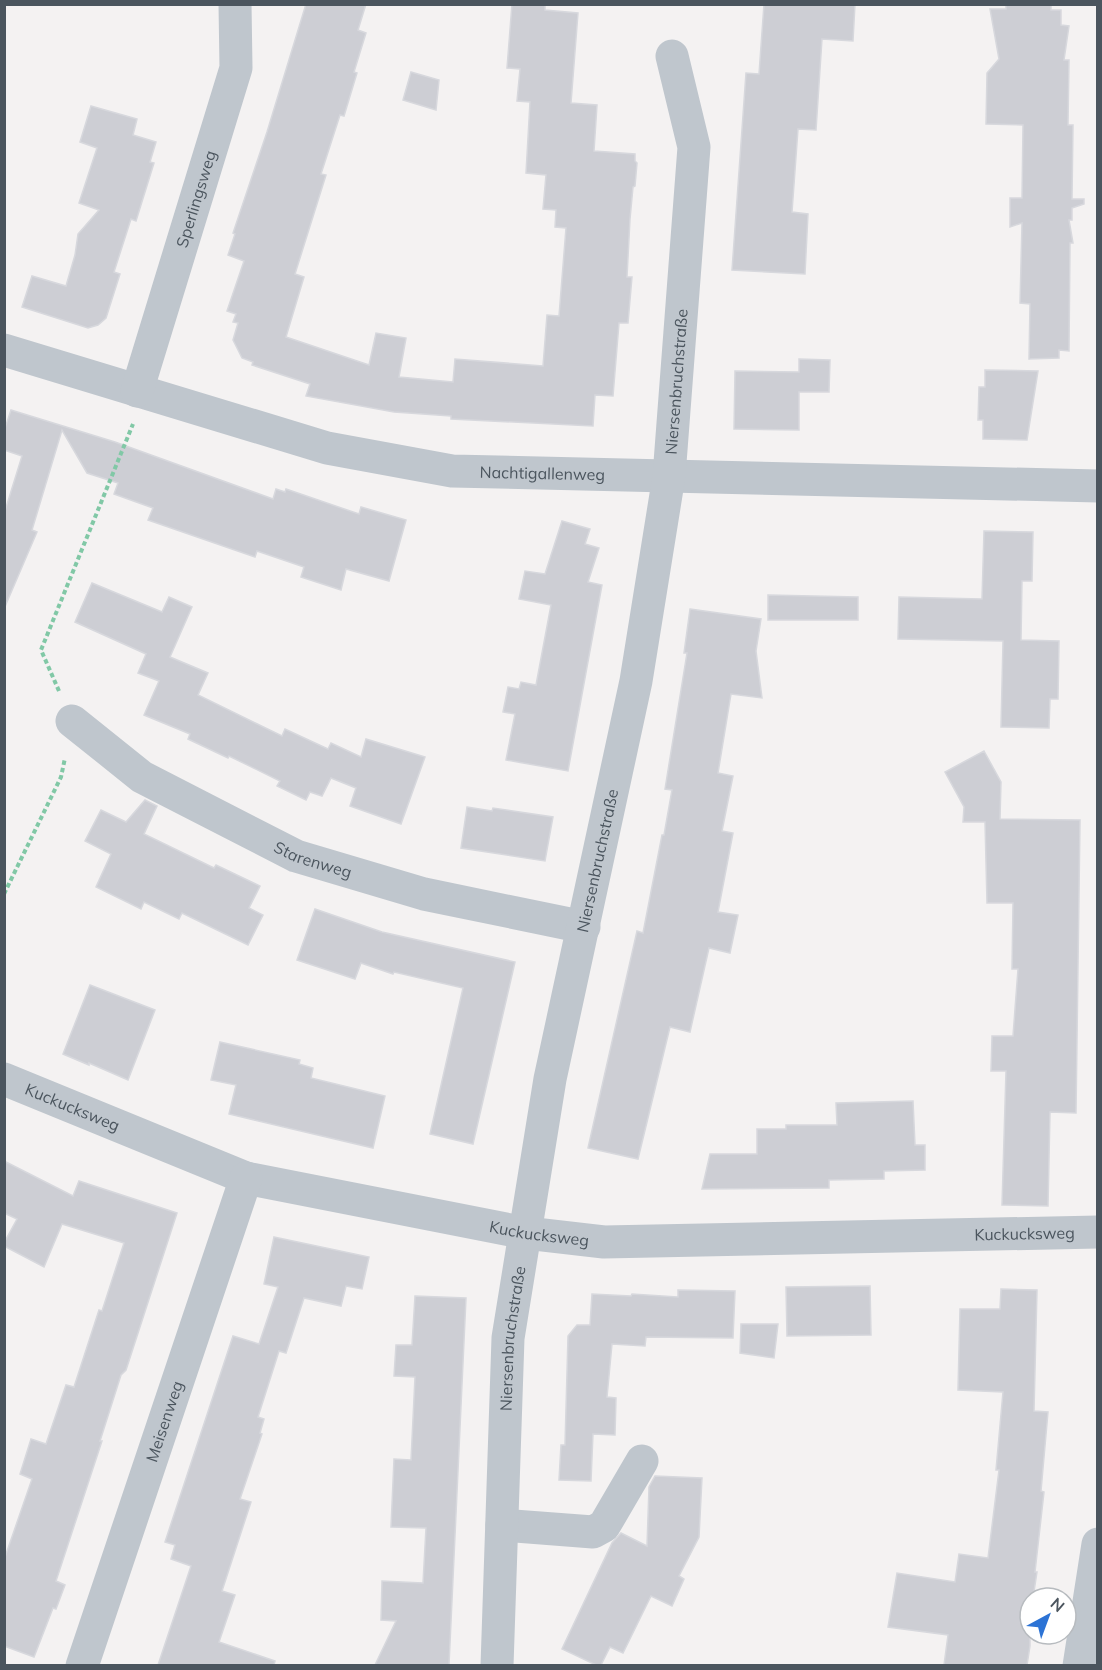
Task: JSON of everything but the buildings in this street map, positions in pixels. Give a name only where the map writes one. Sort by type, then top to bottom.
[{"type":"street","name":"Sperlingsweg","points":[[141,392],[236,68],[235,4]]},
{"type":"street","name":"Niersenbruchstraße","points":[[497,1665],[508,1338],[550,1079],[636,681],[669,476],[694,147],[672,56]]},
{"type":"street","name":"Nachtigallenweg","points":[[4,350],[327,448],[452,471],[1098,486]]},
{"type":"street","name":"Starenweg","points":[[72,721],[142,777],[296,856],[424,894],[584,927]]},
{"type":"street","name":"Kuckucksweg","points":[[4,1080],[246,1178],[526,1233],[604,1242],[1098,1232]]},
{"type":"street","name":"Meisenweg","points":[[82,1665],[246,1178]]},
{"type":"street","points":[[502,1525],[592,1532],[604,1526],[642,1461]]},
{"type":"street","points":[[1079,1665],[1098,1544]]},
{"type":"path","points":[[4,894],[61,777],[72,721],[41,650],[141,392]]}]
